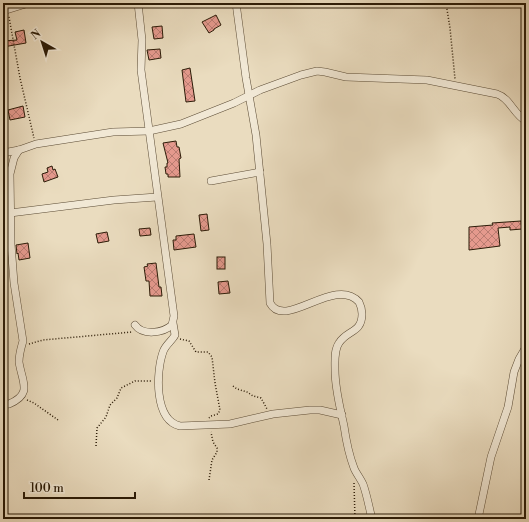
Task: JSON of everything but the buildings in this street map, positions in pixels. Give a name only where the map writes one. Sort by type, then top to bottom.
[{"type":"street","points":[[5,10],[29,3]]},
{"type":"street","points":[[135,325],[142,331],[152,332],[164,330],[170,327],[174,316],[141,70],[142,40],[138,3]]},
{"type":"street","points":[[236,3],[246,78],[254,116],[267,244],[270,303],[273,308],[281,311],[310,304],[332,295],[339,294],[353,298],[361,306],[361,322],[356,330],[340,341],[336,349],[336,387],[354,467],[364,486],[372,519]]},
{"type":"street","points":[[3,153],[19,150],[36,144],[113,132],[149,131],[181,124],[234,103],[250,94],[301,75],[317,71],[346,77],[414,79],[454,85],[501,95],[520,118],[526,121]]},
{"type":"street","points":[[9,404],[21,397],[25,390],[19,353],[23,341],[11,260],[10,174],[14,158],[19,150]]},
{"type":"street","points":[[211,181],[260,172]]},
{"type":"street","points":[[10,213],[114,200],[158,197]]},
{"type":"street","points":[[172,323],[175,337],[167,344],[162,352],[158,382],[159,395],[165,414],[171,422],[180,426],[230,424],[273,414],[320,410],[342,416]]},
{"type":"street","points":[[478,519],[491,457],[508,407],[514,372],[526,347]]},
{"type":"path","points":[[446,3],[454,58],[454,85]]},
{"type":"path","points":[[5,10],[13,34],[20,78],[36,144]]},
{"type":"path","points":[[21,346],[43,340],[142,331]]},
{"type":"path","points":[[175,337],[178,339],[189,340],[196,352],[208,352],[212,357],[220,410],[218,414],[210,417],[208,422],[213,442],[218,452],[212,460],[209,480]]},
{"type":"path","points":[[96,446],[97,428],[106,417],[110,405],[117,398],[121,388],[136,381],[158,382]]},
{"type":"path","points":[[233,386],[253,396],[261,398],[267,409],[273,414]]},
{"type":"path","points":[[21,397],[34,403],[58,420]]},
{"type":"path","points":[[354,480],[355,519]]}]
